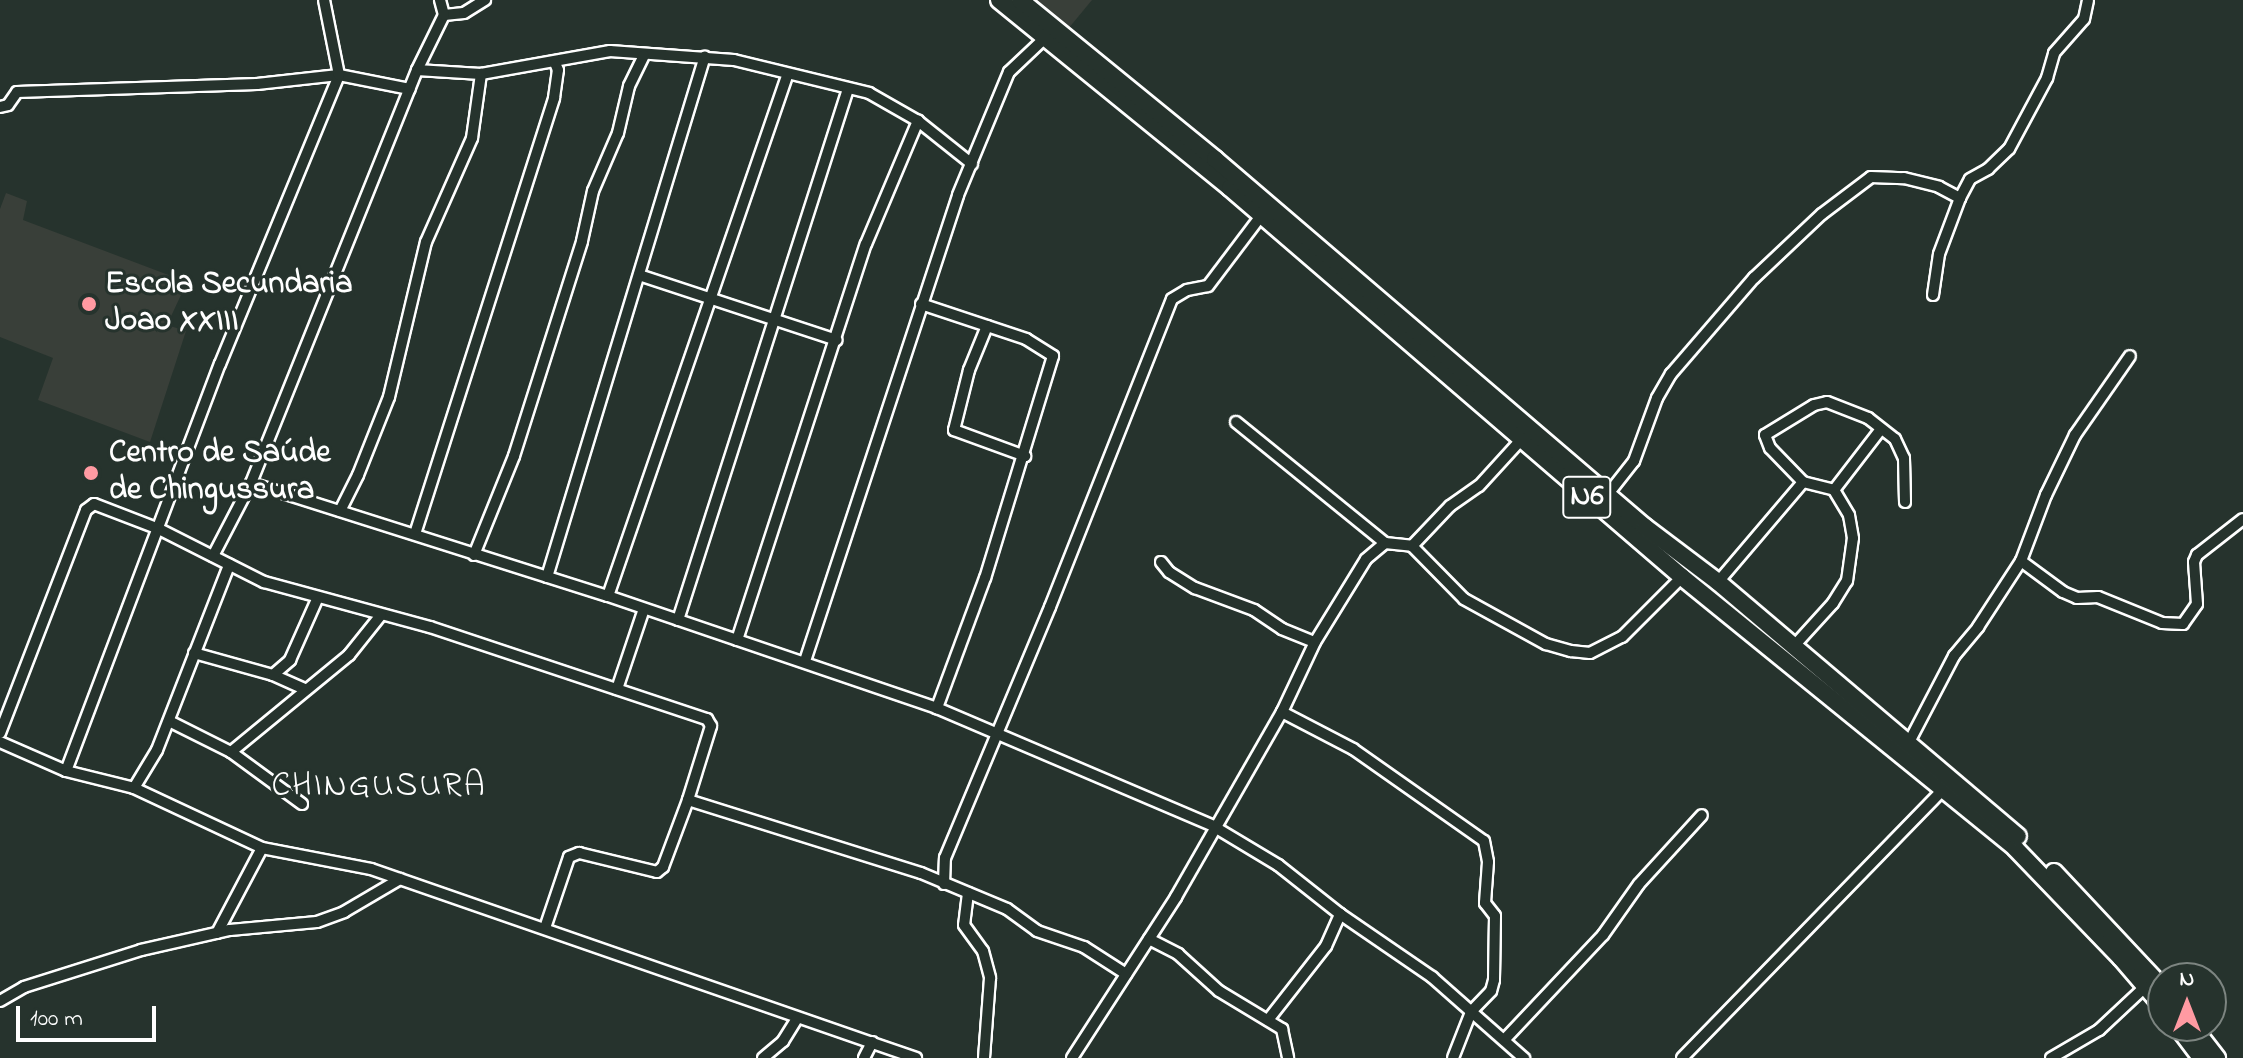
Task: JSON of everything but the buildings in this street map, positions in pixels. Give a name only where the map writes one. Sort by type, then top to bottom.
[{"type":"highway","name":"N6","points":[[999,0],[1261,216],[1682,577],[2026,844],[2147,970]]},
{"type":"highway","name":"N6","points":[[1020,0],[1215,159],[1608,494],[1794,646],[1906,749],[1944,789],[2015,848],[2146,986]]},
{"type":"highway","points":[[2204,1042],[2217,1058]]},
{"type":"street","points":[[66,771],[235,325],[339,75],[324,0]]},
{"type":"street","points":[[213,556],[251,483],[417,70],[444,15],[440,0]]},
{"type":"street","points":[[444,15],[464,13],[485,0]]},
{"type":"street","points":[[1933,295],[1939,254],[1960,198],[1970,179],[1988,169],[2009,149],[2047,78],[2054,53],[2084,19],[2088,0]]},
{"type":"street","points":[[805,661],[921,304],[972,164],[1009,72],[1045,38]]},
{"type":"street","points":[[417,70],[481,74],[555,63],[597,52],[705,56],[869,93],[918,121],[972,164]]},
{"type":"street","points":[[474,555],[514,456],[582,241],[593,191],[618,133],[629,86],[644,55]]},
{"type":"street","points":[[547,577],[705,56]]},
{"type":"street","points":[[415,534],[554,98],[558,70],[555,63]]},
{"type":"street","points":[[340,511],[389,397],[426,242],[472,138],[478,116],[481,74]]},
{"type":"street","points":[[0,107],[8,105],[17,92],[257,84],[339,75],[410,89]]},
{"type":"street","points":[[608,596],[787,76]]},
{"type":"street","points":[[678,620],[848,89]]},
{"type":"street","points":[[737,640],[866,244],[918,121]]},
{"type":"street","points":[[1608,494],[1634,461],[1650,413],[1671,374],[1754,278],[1822,214],[1871,177],[1904,178],[1939,187],[1960,198]]},
{"type":"street","points":[[944,884],[945,858],[1172,299],[1187,290],[1208,286],[1261,216]]},
{"type":"street","points":[[639,275],[837,340]]},
{"type":"street","points":[[921,304],[1026,339],[1053,356],[1025,456],[985,578],[937,708]]},
{"type":"street","points":[[987,326],[969,370],[954,430],[1025,456]]},
{"type":"street","points":[[1906,749],[1954,656],[1978,627],[2021,561],[2062,461],[2130,356]]},
{"type":"street","points":[[1794,646],[1833,603],[1847,581],[1853,538],[1849,515],[1834,490],[1803,482],[1770,448],[1764,439],[1767,433],[1814,405],[1827,402],[1868,418],[1895,439],[1904,458],[1905,502]]},
{"type":"street","points":[[1236,422],[1385,543],[1412,546],[1424,562],[1464,599],[1535,639],[1571,651],[1590,653],[1622,637],[1682,577]]},
{"type":"street","points":[[1834,490],[1881,429]]},
{"type":"street","points":[[1412,546],[1450,506],[1479,486],[1521,440]]},
{"type":"street","points":[[1718,582],[1803,482]]},
{"type":"street","points":[[251,483],[608,596],[937,708],[1213,826],[1278,865],[1340,914],[1432,977],[1524,1058]]},
{"type":"street","points":[[0,733],[86,510],[94,504],[159,529],[264,582],[430,627],[710,723],[688,800],[663,867],[657,872],[579,853],[569,857],[545,928]]},
{"type":"street","points":[[2021,561],[2063,592],[2077,598],[2098,597],[2162,623],[2183,624],[2197,604],[2194,562],[2197,555],[2243,519]]},
{"type":"street","points":[[1072,1058],[1149,939],[1282,712],[1315,642],[1366,559],[1385,543]]},
{"type":"street","points":[[1161,562],[1169,572],[1195,588],[1254,610],[1282,629],[1315,642]]},
{"type":"street","points":[[134,788],[169,721],[229,565]]},
{"type":"street","points":[[273,675],[290,660],[318,597]]},
{"type":"street","points":[[617,689],[644,609]]},
{"type":"street","points":[[231,752],[349,655],[381,615]]},
{"type":"street","points":[[194,653],[273,675],[306,690]]},
{"type":"street","points":[[1282,712],[1353,749],[1484,841],[1488,862],[1485,903],[1495,916],[1494,973],[1491,991],[1471,1012],[1453,1058]]},
{"type":"street","points":[[169,721],[231,752],[302,804]]},
{"type":"street","points":[[0,742],[66,771],[134,788],[262,848],[305,859],[357,865],[916,1058]]},
{"type":"street","points":[[1682,1058],[1944,789]]},
{"type":"street","points":[[688,800],[921,873],[1007,909],[1037,931],[1084,947],[1126,974]]},
{"type":"street","points":[[1505,1039],[1603,935],[1639,884],[1702,815]]},
{"type":"street","points":[[217,933],[262,848]]},
{"type":"street","points":[[921,873],[945,858]]},
{"type":"street","points":[[0,1001],[57,975],[141,950],[217,933],[317,922],[344,912],[400,879]]},
{"type":"street","points":[[968,893],[964,925],[983,951],[990,978],[984,1058]]},
{"type":"street","points":[[1268,1020],[1326,946],[1340,914]]},
{"type":"street","points":[[1149,939],[1178,954],[1219,991],[1282,1029],[1288,1058]]},
{"type":"street","points":[[2051,1058],[2099,1030],[2146,986]]},
{"type":"street","points":[[763,1058],[783,1041],[797,1019]]},
{"type":"street","points":[[864,1058],[872,1042]]},
{"type":"shaded area","points":[[1035,0],[1092,0],[1068,29]]},
{"type":"shaded area","name":"Escola Secundaria Joao XXIII","points":[[6,193],[27,201],[23,220],[187,282],[167,325],[186,331],[150,442],[38,400],[53,358],[0,337],[0,209]]},
{"type":"place","name":"Escola Secundaria Joao XXIII","points":[[89,304]]},
{"type":"place","name":"Centro de Saúde de Chingussura","points":[[91,473]]},
{"type":"district","name":"CHINGUSURA","points":[[379,788]]}]
